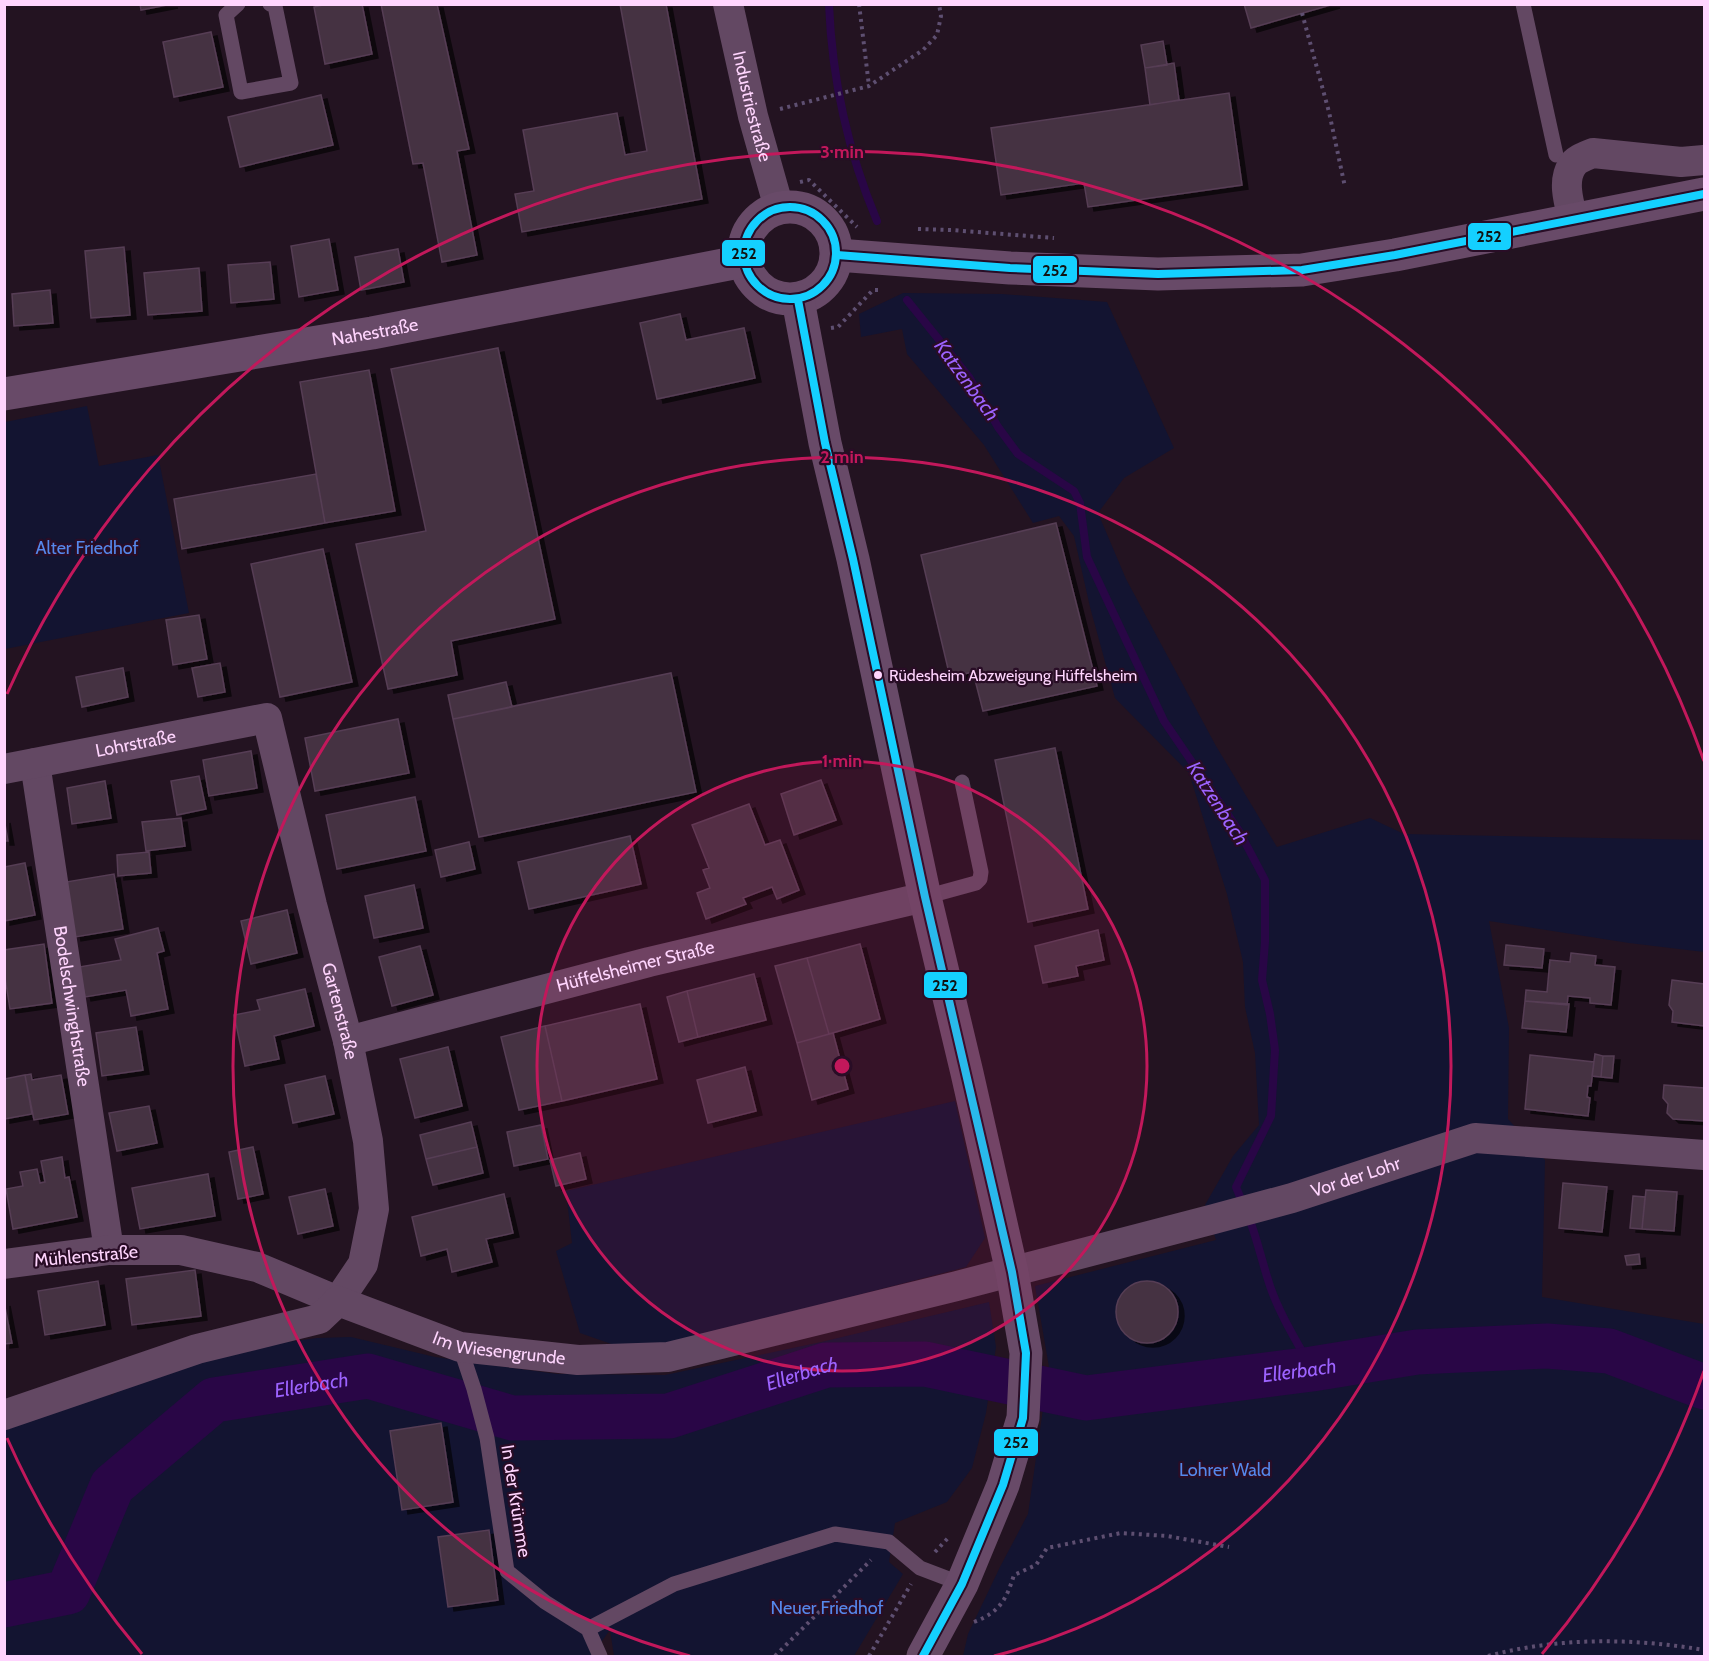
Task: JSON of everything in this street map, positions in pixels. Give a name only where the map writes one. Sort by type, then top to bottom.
[{"type":"main road","points":[[837,255],[1011,268],[1158,274],[1302,270],[1395,255],[1704,194]]},
{"type":"main road","points":[[776,198],[820,217],[836,241],[837,255],[834,271],[825,285],[813,294],[798,300],[783,300],[757,287],[744,261],[744,247],[755,222],[766,213],[776,198]]},
{"type":"main road","name":"Nahestraße","points":[[4,394],[372,333],[744,261]]},
{"type":"main road","points":[[798,300],[825,443],[853,559],[925,897],[968,1072],[1012,1272],[1026,1353],[1023,1418],[1003,1485],[962,1584],[928,1648]]},
{"type":"street","name":"Industriestraße","points":[[728,4],[753,116],[776,198]]},
{"type":"street","points":[[1574,219],[1568,197],[1568,182],[1571,166],[1580,158],[1593,153],[1681,162],[1704,160]]},
{"type":"street","name":"Lohrstraße","points":[[4,769],[267,718]]},
{"type":"street","name":"Gartenstraße","points":[[267,718],[312,905],[348,1041],[368,1141],[374,1209],[363,1264],[338,1301]]},
{"type":"street","name":"Bodelschwinghstraße","points":[[35,763],[109,1250]]},
{"type":"street","name":"Hüffelsheimer Straße","points":[[348,1041],[638,965],[925,897]]},
{"type":"street","name":"Vor der Lohr","points":[[1012,1272],[1292,1197],[1475,1138],[1704,1155]]},
{"type":"street","name":"Mühlenstraße","points":[[4,1264],[109,1250],[182,1250],[256,1267],[338,1301]]},
{"type":"street","name":"Im Wiesengrunde","points":[[338,1301],[460,1347],[578,1360],[668,1357],[1012,1272]]},
{"type":"street","points":[[4,1415],[197,1349],[319,1319],[338,1301]]},
{"type":"lane","points":[[238,4],[226,15],[241,92],[291,83],[275,6],[270,4]]},
{"type":"lane","points":[[1523,4],[1556,155]]},
{"type":"lane","points":[[925,897],[976,883],[980,879],[981,872],[962,782]]},
{"type":"lane","name":"In der Krümme","points":[[460,1347],[487,1438],[507,1571],[545,1602],[588,1629]]},
{"type":"lane","points":[[600,1656],[588,1629],[674,1584],[835,1534],[889,1542],[920,1568],[962,1584]]},
{"type":"path","points":[[859,4],[869,86]]},
{"type":"path","points":[[753,116],[869,86],[922,50],[937,35],[941,16],[939,4]]},
{"type":"path","points":[[1302,14],[1329,112],[1345,187]]},
{"type":"path","points":[[776,198],[809,180],[860,230]]},
{"type":"path","points":[[917,229],[1064,239]]},
{"type":"path","points":[[928,1648],[987,1617],[1006,1599],[1014,1575],[1036,1565],[1047,1548],[1121,1533],[1167,1536],[1228,1547]]},
{"type":"path","points":[[869,1656],[920,1568],[952,1534]]},
{"type":"path","points":[[775,1656],[889,1542]]},
{"type":"path","points":[[1488,1656],[1517,1649],[1574,1641],[1662,1643],[1704,1650]]},
{"type":"green space","name":"Lohrer Wald","points":[[903,293],[1002,294],[1107,302],[1174,448],[1124,478],[1098,513],[1126,579],[1216,746],[1277,847],[1370,818],[1404,834],[1704,840],[1704,952],[1489,921],[1509,1028],[1508,1119],[1545,1160],[1542,1297],[1704,1324],[1704,1656],[963,1656],[968,1634],[1028,1514],[1049,1367],[1035,1286],[1216,1240],[1205,1205],[1233,1156],[1259,1125],[1255,1053],[1245,1007],[1243,962],[1227,894],[1189,773],[1115,698],[1090,607],[1074,536],[1059,516],[1033,523],[984,445],[907,354],[902,329],[861,337],[859,314]]},
{"type":"green space","name":"Alter Friedhof","points":[[87,406],[99,466],[158,455],[189,613],[5,649],[5,422]]},
{"type":"green space","points":[[955,1101],[985,1238],[966,1267],[677,1342],[620,1347],[580,1333],[556,1251],[572,1243],[566,1191]]},
{"type":"green space","name":"Neuer Friedhof","points":[[989,1302],[996,1347],[986,1413],[972,1468],[947,1502],[895,1523],[889,1562],[903,1574],[854,1656],[614,1656],[610,1630],[591,1656],[5,1656],[4,1427],[129,1372],[110,1397],[144,1369],[257,1346],[317,1338],[351,1337],[435,1357],[557,1374],[665,1375],[821,1342]]},
{"type":"building","points":[[140,4],[172,4],[141,10]]},
{"type":"building","points":[[328,4],[362,4],[372,54],[325,64],[314,7]]},
{"type":"building","points":[[381,4],[437,4],[469,149],[457,151],[477,255],[442,262],[423,163],[413,164]]},
{"type":"building","points":[[620,4],[666,4],[702,199],[522,232],[515,194],[534,191],[523,130],[617,113],[625,155],[647,151]]},
{"type":"building","points":[[1244,4],[1334,4],[1251,28]]},
{"type":"building","points":[[211,32],[223,87],[174,97],[163,42]]},
{"type":"building","points":[[1163,41],[1167,65],[1145,68],[1141,45]]},
{"type":"building","points":[[1174,63],[1179,100],[1150,105],[1145,68]]},
{"type":"building","points":[[1229,93],[1242,185],[1088,207],[1084,183],[1001,195],[991,128]]},
{"type":"building","points":[[321,95],[333,145],[240,167],[228,117]]},
{"type":"building","points":[[329,239],[338,290],[299,297],[291,246]]},
{"type":"building","points":[[124,247],[130,315],[91,318],[85,251]]},
{"type":"building","points":[[398,249],[404,282],[361,290],[355,257]]},
{"type":"building","points":[[270,262],[274,299],[231,303],[228,265]]},
{"type":"building","points":[[199,268],[202,311],[148,315],[144,273]]},
{"type":"building","points":[[50,290],[53,323],[14,326],[12,294]]},
{"type":"building","points":[[680,314],[686,340],[744,328],[755,378],[657,399],[640,323]]},
{"type":"building","points":[[498,348],[555,619],[451,641],[457,675],[388,689],[356,544],[426,531],[391,369]]},
{"type":"building","points":[[369,370],[395,511],[325,523],[300,382]]},
{"type":"building","points":[[316,474],[325,523],[182,549],[174,499]]},
{"type":"building","points":[[1056,523],[1097,686],[983,711],[973,672],[950,677],[921,555]]},
{"type":"building","points":[[323,549],[352,682],[280,697],[251,564]]},
{"type":"building","points":[[199,615],[207,659],[173,665],[166,620]]},
{"type":"building","points":[[220,663],[225,692],[198,697],[192,668]]},
{"type":"building","points":[[123,668],[128,697],[82,707],[76,677]]},
{"type":"building","points":[[671,673],[696,792],[479,837],[453,719]]},
{"type":"building","points":[[506,682],[512,707],[453,719],[448,695]]},
{"type":"building","points":[[398,719],[409,773],[315,791],[305,738]]},
{"type":"building","points":[[1055,748],[1088,909],[1028,922],[995,760]]},
{"type":"building","points":[[251,751],[257,788],[209,796],[203,760]]},
{"type":"building","points":[[199,776],[206,809],[177,815],[171,781]]},
{"type":"building","points":[[821,780],[836,820],[794,835],[781,794]]},
{"type":"building","points":[[105,781],[111,818],[72,824],[67,788]]},
{"type":"building","points":[[415,797],[426,851],[337,869],[326,815]]},
{"type":"building","points":[[749,804],[765,845],[780,840],[799,890],[777,899],[772,887],[743,898],[746,904],[706,919],[697,893],[710,888],[703,870],[709,868],[692,825]]},
{"type":"building","points":[[181,818],[185,846],[146,851],[142,822]]},
{"type":"building","points":[[4,819],[8,841],[4,841]]},
{"type":"building","points":[[630,836],[641,884],[529,909],[518,862]]},
{"type":"building","points":[[469,842],[475,869],[441,877],[435,850]]},
{"type":"building","points":[[149,852],[151,873],[118,876],[117,855]]},
{"type":"building","points":[[25,863],[35,915],[4,921],[4,867]]},
{"type":"building","points":[[114,874],[123,929],[75,937],[66,882]]},
{"type":"building","points":[[414,885],[423,928],[374,938],[365,896]]},
{"type":"building","points":[[287,910],[297,953],[251,964],[241,921]]},
{"type":"building","points":[[158,928],[164,951],[157,953],[168,1009],[131,1016],[126,990],[85,997],[79,967],[121,960],[115,939]]},
{"type":"building","points":[[1098,930],[1104,960],[1076,966],[1078,976],[1043,983],[1035,946]]},
{"type":"building","points":[[44,944],[52,1003],[10,1009],[4,971],[4,950]]},
{"type":"building","points":[[860,944],[880,1019],[829,1034],[807,958]]},
{"type":"building","points":[[1506,945],[1544,949],[1542,968],[1504,965]]},
{"type":"building","points":[[420,946],[433,995],[392,1006],[379,957]]},
{"type":"building","points":[[1571,953],[1596,956],[1595,965],[1615,967],[1611,1005],[1590,1003],[1590,998],[1568,996],[1567,1005],[1525,1001],[1526,990],[1547,992],[1550,960],[1570,962]]},
{"type":"building","points":[[807,958],[829,1034],[797,1043],[775,966]]},
{"type":"building","points":[[754,974],[766,1020],[698,1037],[687,991]]},
{"type":"building","points":[[1672,980],[1704,984],[1704,1026],[1672,1022],[1673,1011],[1669,1005]]},
{"type":"building","points":[[305,989],[314,1026],[274,1036],[279,1059],[245,1066],[234,1015],[260,1010],[257,1000]]},
{"type":"building","points":[[687,991],[698,1037],[679,1042],[667,997]]},
{"type":"building","points":[[1525,1001],[1569,1004],[1566,1032],[1522,1028]]},
{"type":"building","points":[[640,1004],[657,1079],[562,1101],[545,1026]]},
{"type":"building","points":[[545,1026],[562,1101],[519,1110],[501,1037]]},
{"type":"building","points":[[136,1027],[143,1070],[102,1076],[96,1033]]},
{"type":"building","points":[[833,1033],[848,1089],[812,1100],[797,1043]]},
{"type":"building","points":[[448,1047],[462,1106],[415,1118],[400,1059]]},
{"type":"building","points":[[1595,1054],[1603,1056],[1601,1077],[1592,1076]]},
{"type":"building","points":[[1530,1055],[1594,1062],[1591,1086],[1588,1086],[1587,1097],[1590,1098],[1588,1116],[1525,1109]]},
{"type":"building","points":[[1603,1056],[1614,1056],[1612,1078],[1601,1077]]},
{"type":"building","points":[[745,1067],[756,1111],[708,1123],[697,1080]]},
{"type":"building","points":[[31,1074],[32,1080],[61,1075],[68,1114],[34,1120],[25,1075]]},
{"type":"building","points":[[25,1075],[32,1114],[4,1119],[4,1079]]},
{"type":"building","points":[[325,1076],[334,1114],[293,1123],[285,1085]]},
{"type":"building","points":[[1664,1085],[1704,1088],[1704,1121],[1673,1119],[1667,1113],[1668,1104],[1663,1098]]},
{"type":"building","points":[[149,1106],[157,1143],[117,1151],[109,1113]]},
{"type":"building","points":[[471,1122],[477,1147],[426,1159],[420,1135]]},
{"type":"building","points":[[541,1125],[548,1159],[514,1166],[507,1132]]},
{"type":"building","points":[[253,1147],[263,1194],[238,1199],[229,1152]]},
{"type":"building","points":[[477,1147],[483,1173],[433,1185],[426,1159]]},
{"type":"building","points":[[580,1153],[586,1179],[556,1186],[550,1160]]},
{"type":"building","points":[[62,1157],[65,1178],[69,1177],[77,1217],[13,1229],[6,1189],[23,1186],[20,1172],[37,1169],[40,1183],[45,1182],[41,1161]]},
{"type":"building","points":[[208,1174],[215,1216],[140,1229],[132,1188]]},
{"type":"building","points":[[1563,1183],[1607,1187],[1602,1232],[1559,1228]]},
{"type":"building","points":[[325,1189],[333,1226],[298,1234],[289,1197]]},
{"type":"building","points":[[1646,1190],[1677,1192],[1674,1231],[1642,1229]]},
{"type":"building","points":[[504,1194],[513,1233],[486,1239],[492,1262],[452,1272],[447,1249],[421,1256],[412,1217]]},
{"type":"building","points":[[1633,1196],[1645,1197],[1642,1229],[1630,1228]]},
{"type":"building","points":[[1639,1254],[1640,1264],[1627,1265],[1625,1256]]},
{"type":"building","points":[[195,1270],[201,1316],[132,1325],[126,1279]]},
{"type":"building","points":[[98,1281],[105,1325],[45,1335],[38,1291]]},
{"type":"building","points":[[1141,1281],[1153,1281],[1169,1290],[1176,1300],[1178,1312],[1176,1324],[1169,1334],[1153,1343],[1141,1343],[1130,1338],[1121,1329],[1116,1318],[1116,1306],[1121,1295],[1130,1286]]},
{"type":"building","points":[[4,1302],[12,1343],[4,1344]]},
{"type":"building","points":[[441,1423],[453,1502],[402,1510],[390,1431]]},
{"type":"building","points":[[489,1530],[498,1600],[448,1607],[438,1537]]},
{"type":"waterway","name":"Katzenbach","points":[[829,4],[834,60],[843,115],[858,169],[877,221]]},
{"type":"waterway","name":"Katzenbach","points":[[907,300],[969,377],[998,427],[1018,454],[1074,491],[1080,503],[1087,557],[1164,721],[1239,831],[1265,880],[1265,942],[1262,980],[1275,1050],[1271,1116],[1236,1187],[1243,1204]]},
{"type":"waterway","name":"Katzenbach","points":[[1248,1215],[1274,1297],[1312,1369]]},
{"type":"waterway","name":"Ellerbach","points":[[4,1605],[68,1592],[112,1486],[214,1400],[368,1376],[512,1418],[669,1416],[826,1365],[925,1364],[1086,1398],[1312,1369],[1417,1352],[1547,1346],[1609,1351],[1704,1387]]},
{"type":"transit line","name":"252","points":[[837,255],[1010,268],[1158,274],[1302,270],[1395,255],[1704,194]]},
{"type":"transit line","name":"252","points":[[790,207],[808,210],[823,220],[833,235],[836,253],[833,271],[823,286],[808,296],[790,299],[772,296],[757,286],[747,271],[744,253],[747,235],[757,220],[772,210],[790,207]]},
{"type":"transit line","name":"252","points":[[798,300],[825,443],[853,559],[925,897],[1012,1272],[1026,1353],[1023,1418],[1003,1485],[962,1584],[923,1656]]},
{"type":"place","name":"Rüdesheim Abzweigung Hüffelsheim","points":[[878,675]]}]
